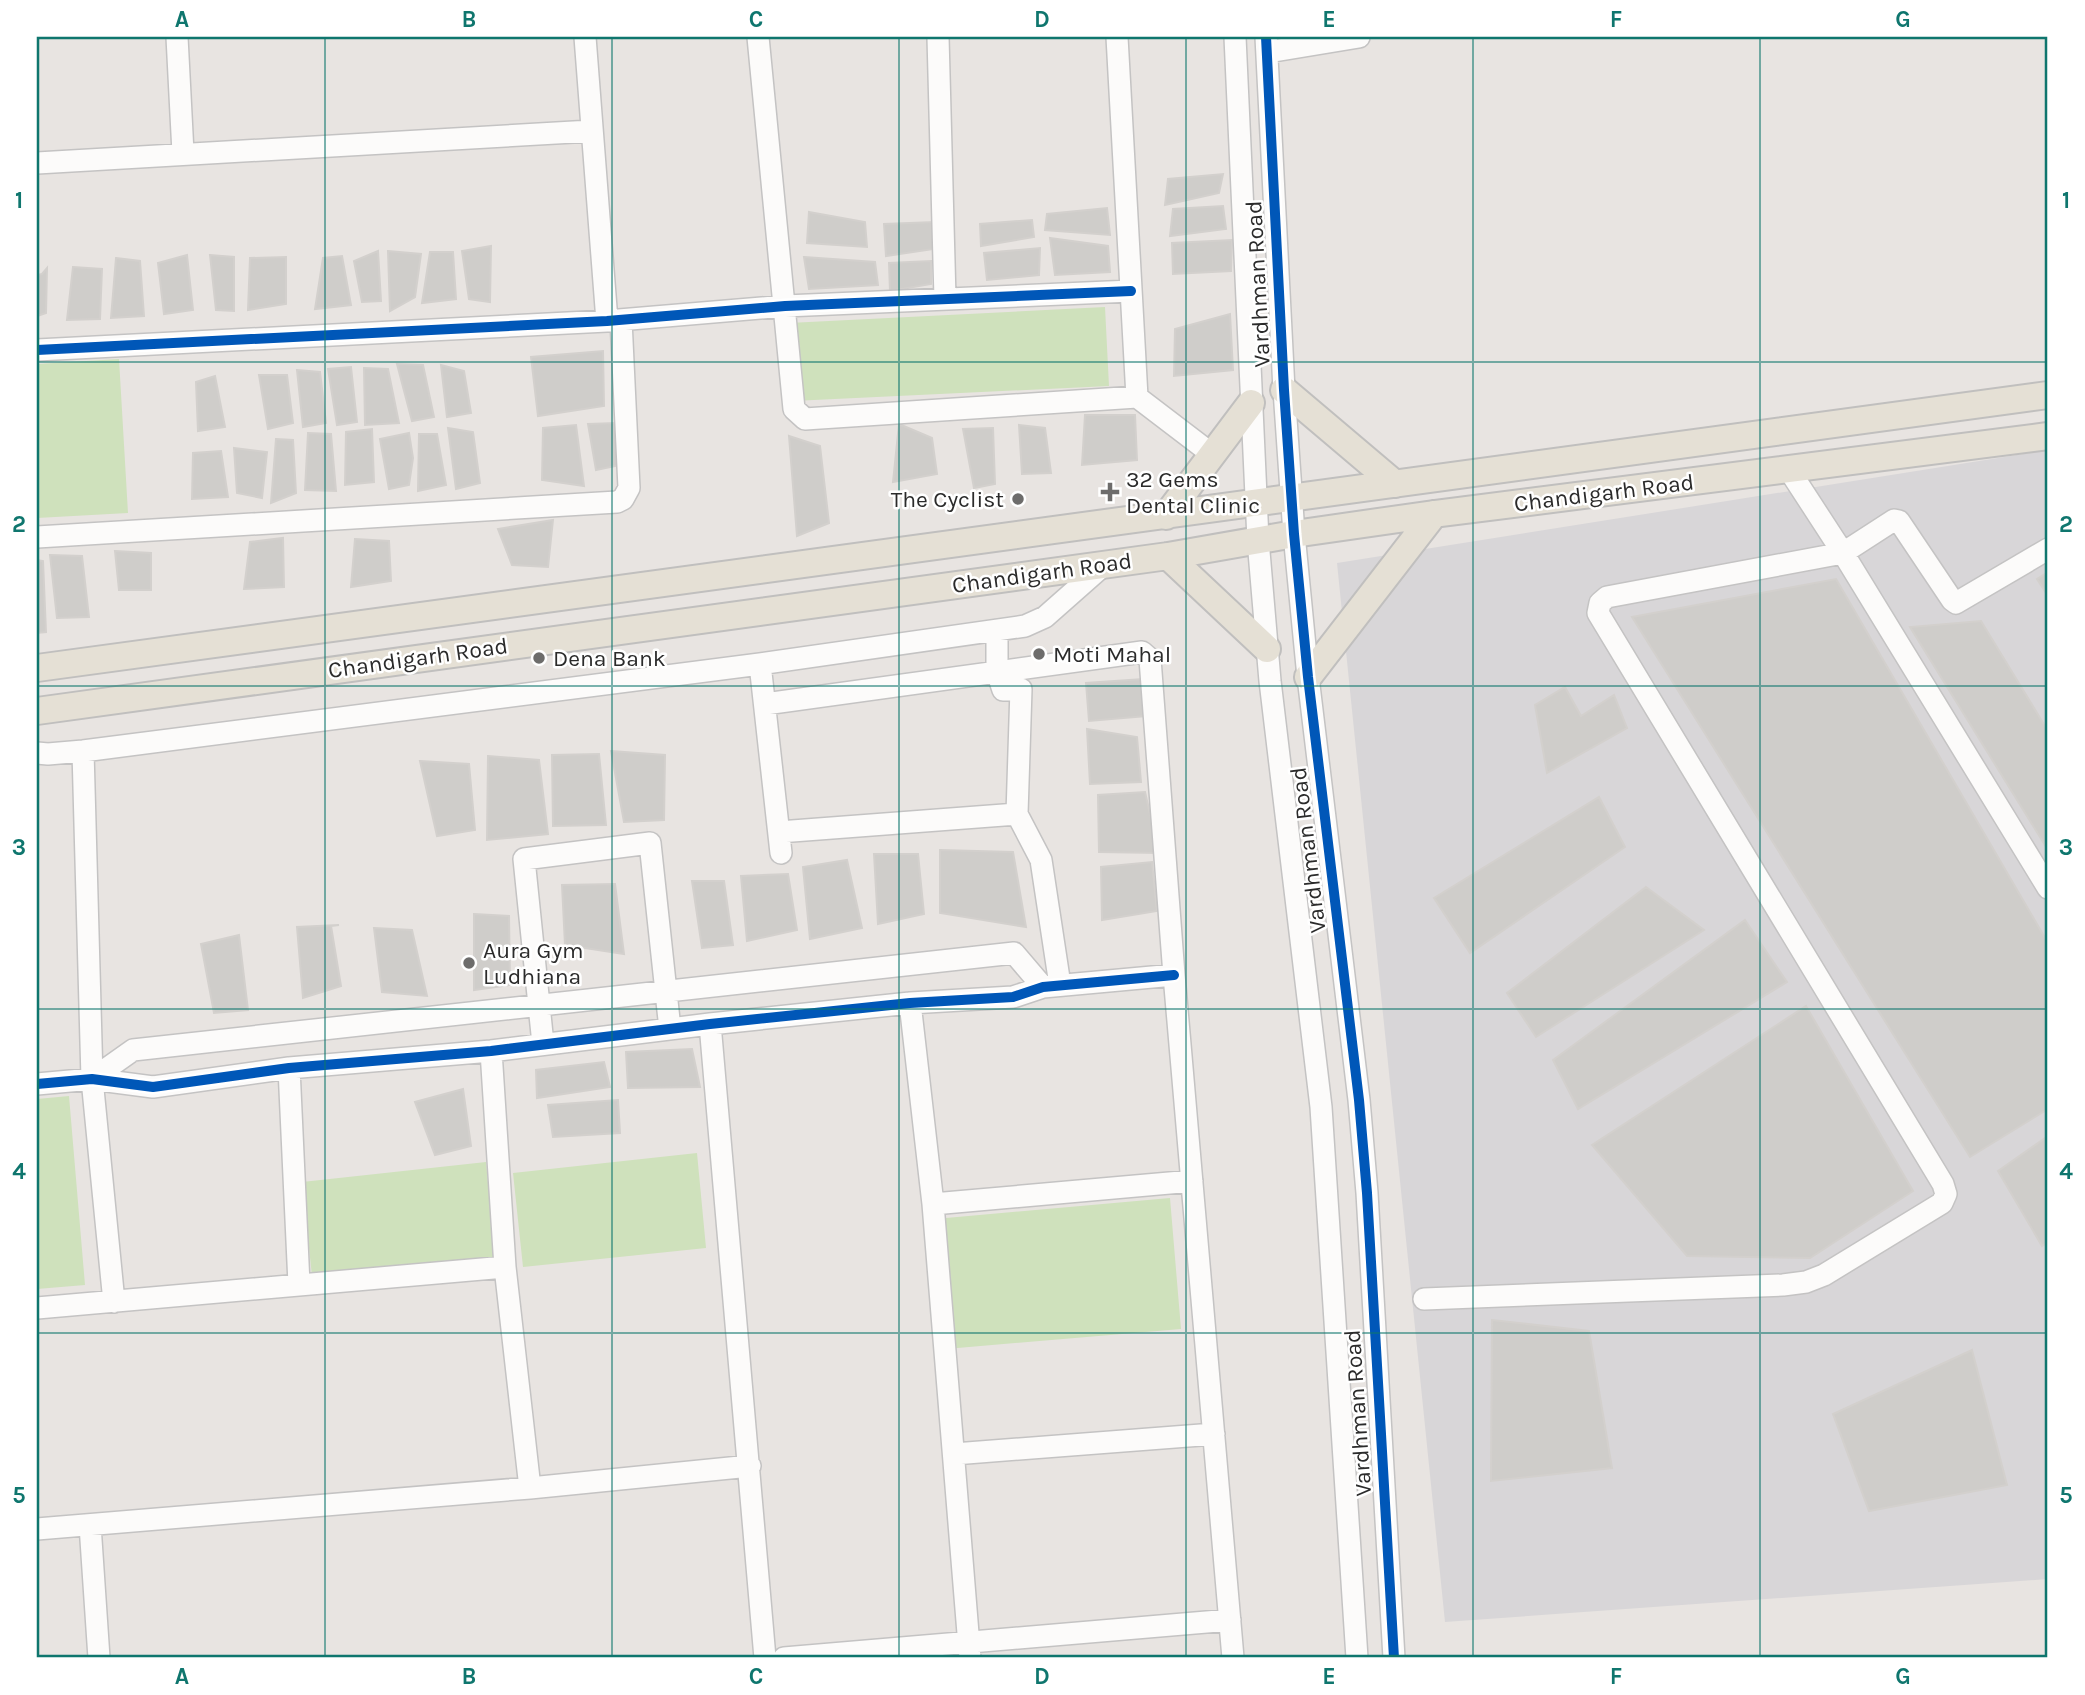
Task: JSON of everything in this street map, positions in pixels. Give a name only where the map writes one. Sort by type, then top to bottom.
[{"type":"main road","points":[[1284,390],[1395,484]]},
{"type":"main road","name":"Chandigarh Road","points":[[37,668],[2048,395]]},
{"type":"main road","points":[[1166,516],[1251,403]]},
{"type":"main road","name":"Chandigarh Road","points":[[37,711],[1168,556],[1434,514],[2048,436]]},
{"type":"main road","points":[[1308,677],[1434,514]]},
{"type":"main road","points":[[1168,556],[1267,649]]},
{"type":"street","points":[[177,37],[183,153]]},
{"type":"street","points":[[37,537],[617,502],[623,499],[629,488],[614,321],[591,131],[585,37]]},
{"type":"street","points":[[758,37],[794,410],[805,419],[1137,397],[1213,455]]},
{"type":"street","points":[[938,37],[945,299]]},
{"type":"street","points":[[1117,37],[1137,397]]},
{"type":"street","name":"Vardhman Road","points":[[1235,37],[1258,540],[1267,649],[1321,1107],[1357,1658]]},
{"type":"street","points":[[1267,44],[1359,37]]},
{"type":"street","name":"Vardhman Road","points":[[1267,44],[1294,534],[1363,1153],[1394,1658]]},
{"type":"street","points":[[37,163],[591,131]]},
{"type":"street","points":[[37,350],[614,321],[785,306],[1131,291]]},
{"type":"street","points":[[1789,470],[1843,553],[2048,888]]},
{"type":"street","points":[[1424,1299],[1806,1282],[1824,1275],[1942,1203],[1946,1194],[1943,1184],[1598,613],[1600,603],[1606,597],[1843,553],[1894,520],[1899,521],[1956,603],[2048,549]]},
{"type":"street","points":[[37,752],[48,754],[83,751],[760,664],[997,630],[1037,622],[1105,564]]},
{"type":"street","points":[[997,630],[997,672],[1003,690],[1021,689],[1017,814],[1041,860],[1052,986]]},
{"type":"street","points":[[765,704],[1142,652],[1150,659],[1174,975],[1233,1658]]},
{"type":"street","points":[[760,664],[780,842],[1017,814]]},
{"type":"street","points":[[83,751],[92,1079],[114,1302]]},
{"type":"street","points":[[543,1044],[524,859],[650,843],[670,1029]]},
{"type":"street","points":[[92,1079],[133,1050],[1014,953],[1052,986]]},
{"type":"street","points":[[37,1084],[92,1079],[153,1087],[289,1068],[491,1051],[910,1003],[1013,997],[1052,986],[1174,975]]},
{"type":"street","points":[[910,1003],[933,1204],[970,1651]]},
{"type":"street","points":[[710,1024],[765,1658]]},
{"type":"street","points":[[491,1051],[505,1267],[530,1488]]},
{"type":"street","points":[[289,1068],[299,1284]]},
{"type":"street","points":[[933,1204],[1192,1181]]},
{"type":"street","points":[[37,1308],[505,1267]]},
{"type":"street","points":[[954,1454],[1214,1434]]},
{"type":"street","points":[[37,1529],[530,1488],[750,1465]]},
{"type":"street","points":[[90,1525],[99,1658]]},
{"type":"street","points":[[784,1658],[970,1651],[1230,1620]]},
{"type":"shaded area","points":[[2048,450],[2048,1579],[1445,1622],[1337,563]]},
{"type":"green space","points":[[1105,307],[1109,386],[793,401],[789,323]]},
{"type":"green space","points":[[119,359],[128,513],[37,518],[37,364]]},
{"type":"green space","points":[[69,1096],[85,1285],[37,1289],[37,1099]]},
{"type":"green space","points":[[697,1153],[706,1248],[523,1267],[513,1173]]},
{"type":"green space","points":[[486,1162],[495,1257],[312,1276],[302,1182]]},
{"type":"green space","points":[[1170,1198],[1181,1329],[946,1349],[935,1219]]},
{"type":"building","points":[[1223,174],[1219,193],[1165,205],[1168,179]]},
{"type":"building","points":[[1223,206],[1226,229],[1170,236],[1173,209]]},
{"type":"building","points":[[1107,208],[1110,235],[1045,230],[1047,214]]},
{"type":"building","points":[[809,212],[865,222],[867,247],[807,243]]},
{"type":"building","points":[[1032,220],[1034,237],[981,246],[980,224]]},
{"type":"building","points":[[935,222],[934,249],[886,256],[884,224]]},
{"type":"building","points":[[1050,238],[1108,246],[1110,272],[1055,275]]},
{"type":"building","points":[[1232,240],[1231,271],[1173,274],[1172,243]]},
{"type":"building","points":[[491,246],[490,302],[469,299],[462,251]]},
{"type":"building","points":[[1040,248],[1039,275],[987,280],[984,253]]},
{"type":"building","points":[[378,251],[381,301],[362,302],[354,261]]},
{"type":"building","points":[[388,251],[421,254],[415,297],[390,311]]},
{"type":"building","points":[[430,252],[453,252],[456,299],[422,303]]},
{"type":"building","points":[[187,255],[193,310],[164,314],[158,263]]},
{"type":"building","points":[[210,255],[234,257],[234,311],[216,310]]},
{"type":"building","points":[[342,256],[351,305],[315,309],[323,258]]},
{"type":"building","points":[[286,257],[286,304],[248,310],[250,258]]},
{"type":"building","points":[[804,257],[875,262],[878,285],[809,289]]},
{"type":"building","points":[[116,258],[140,261],[144,316],[111,318]]},
{"type":"building","points":[[931,261],[931,284],[890,291],[889,263]]},
{"type":"building","points":[[73,267],[102,269],[100,319],[67,320]]},
{"type":"building","points":[[47,268],[46,313],[37,316],[37,275]]},
{"type":"building","points":[[1230,314],[1233,370],[1174,376],[1175,329]]},
{"type":"building","points":[[603,351],[604,406],[538,416],[531,357]]},
{"type":"building","points":[[397,364],[423,365],[434,417],[412,421]]},
{"type":"building","points":[[441,365],[464,371],[471,413],[447,417]]},
{"type":"building","points":[[351,367],[357,422],[337,425],[328,369]]},
{"type":"building","points":[[364,368],[388,369],[399,423],[365,425]]},
{"type":"building","points":[[297,370],[320,372],[326,423],[303,427]]},
{"type":"building","points":[[259,375],[287,375],[293,423],[268,429]]},
{"type":"building","points":[[215,376],[225,427],[198,431],[196,382]]},
{"type":"building","points":[[1085,415],[1135,415],[1137,460],[1082,465]]},
{"type":"building","points":[[617,423],[620,465],[596,470],[588,424]]},
{"type":"building","points":[[899,424],[932,438],[937,474],[893,482]]},
{"type":"building","points":[[576,425],[584,486],[542,480],[543,428]]},
{"type":"building","points":[[1019,425],[1045,428],[1051,473],[1022,474]]},
{"type":"building","points":[[448,428],[473,432],[480,483],[456,489]]},
{"type":"building","points":[[993,428],[995,484],[974,488],[963,429]]},
{"type":"building","points":[[372,429],[374,482],[345,485],[346,432]]},
{"type":"building","points":[[308,433],[331,434],[336,491],[305,490]]},
{"type":"building","points":[[409,433],[413,458],[409,485],[389,489],[380,439]]},
{"type":"building","points":[[419,434],[437,434],[446,485],[418,491]]},
{"type":"building","points":[[789,436],[820,446],[829,523],[797,536]]},
{"type":"building","points":[[276,439],[293,440],[296,493],[271,503]]},
{"type":"building","points":[[234,448],[267,452],[262,498],[237,493]]},
{"type":"building","points":[[221,451],[228,497],[192,499],[193,453]]},
{"type":"building","points":[[553,520],[548,567],[512,565],[498,529]]},
{"type":"building","points":[[283,538],[284,587],[244,589],[250,542]]},
{"type":"building","points":[[355,539],[389,541],[391,581],[351,587]]},
{"type":"building","points":[[115,551],[151,553],[151,590],[119,590]]},
{"type":"building","points":[[50,555],[82,556],[89,617],[57,618]]},
{"type":"building","points":[[37,560],[43,561],[46,632],[37,633]]},
{"type":"building","points":[[2048,572],[2048,596],[2037,579]]},
{"type":"building","points":[[1836,579],[2048,943],[2048,1109],[1970,1157],[1632,617]]},
{"type":"building","points":[[1981,621],[2048,731],[2048,850],[1910,627]]},
{"type":"building","points":[[1143,679],[1146,716],[1089,721],[1086,683]]},
{"type":"building","points":[[1565,687],[1581,716],[1614,695],[1627,728],[1547,773],[1535,705]]},
{"type":"building","points":[[1087,729],[1137,737],[1141,782],[1090,784]]},
{"type":"building","points":[[611,751],[665,755],[664,820],[624,822]]},
{"type":"building","points":[[599,754],[606,825],[553,826],[552,755]]},
{"type":"building","points":[[488,756],[539,760],[548,834],[487,840]]},
{"type":"building","points":[[420,761],[469,764],[475,830],[437,836]]},
{"type":"building","points":[[1145,792],[1159,853],[1099,852],[1098,795]]},
{"type":"building","points":[[1599,797],[1625,847],[1470,953],[1434,898]]},
{"type":"building","points":[[940,850],[1013,852],[1026,927],[940,913]]},
{"type":"building","points":[[874,854],[918,854],[924,914],[878,924]]},
{"type":"building","points":[[847,860],[862,928],[810,939],[803,867]]},
{"type":"building","points":[[1152,862],[1157,911],[1102,920],[1101,867]]},
{"type":"building","points":[[788,874],[797,930],[747,941],[741,876]]},
{"type":"building","points":[[692,881],[724,881],[733,945],[702,948]]},
{"type":"building","points":[[615,884],[624,954],[565,945],[562,885]]},
{"type":"building","points":[[1646,887],[1704,930],[1536,1037],[1507,993]]},
{"type":"building","points":[[474,914],[509,916],[510,985],[474,990]]},
{"type":"building","points":[[1745,920],[1787,982],[1578,1109],[1553,1060]]},
{"type":"building","points":[[339,925],[331,926],[341,986],[303,998],[297,927]]},
{"type":"building","points":[[374,928],[412,930],[427,996],[382,992]]},
{"type":"building","points":[[239,935],[248,1010],[214,1013],[201,944]]},
{"type":"building","points":[[1806,1006],[1913,1191],[1810,1258],[1687,1256],[1592,1145]]},
{"type":"building","points":[[692,1049],[700,1087],[628,1088],[626,1052]]},
{"type":"building","points":[[604,1062],[610,1087],[537,1098],[536,1070]]},
{"type":"building","points":[[463,1089],[471,1146],[435,1155],[415,1102]]},
{"type":"building","points":[[618,1100],[620,1133],[553,1137],[548,1105]]},
{"type":"building","points":[[2048,1136],[2048,1242],[2042,1246],[1998,1171]]},
{"type":"building","points":[[1492,1320],[1589,1331],[1612,1468],[1491,1481]]},
{"type":"building","points":[[1972,1350],[2007,1485],[1869,1511],[1833,1414]]},
{"type":"cycle path","points":[[1266,37],[1294,534],[1308,677],[1359,1100],[1367,1193],[1394,1658]]},
{"type":"cycle path","points":[[37,350],[607,321],[785,306],[1131,291]]},
{"type":"cycle path","points":[[37,1084],[92,1079],[153,1087],[289,1068],[491,1051],[910,1003],[1013,997],[1043,987],[1174,975]]},
{"type":"place","name":"32 Gems Dental Clinic","points":[[1110,492]]},
{"type":"place","name":"The Cyclist","points":[[1018,499]]},
{"type":"place","name":"Moti Mahal","points":[[1039,654]]},
{"type":"place","name":"Dena Bank","points":[[539,658]]},
{"type":"place","name":"Aura Gym Ludhiana","points":[[469,963]]}]
